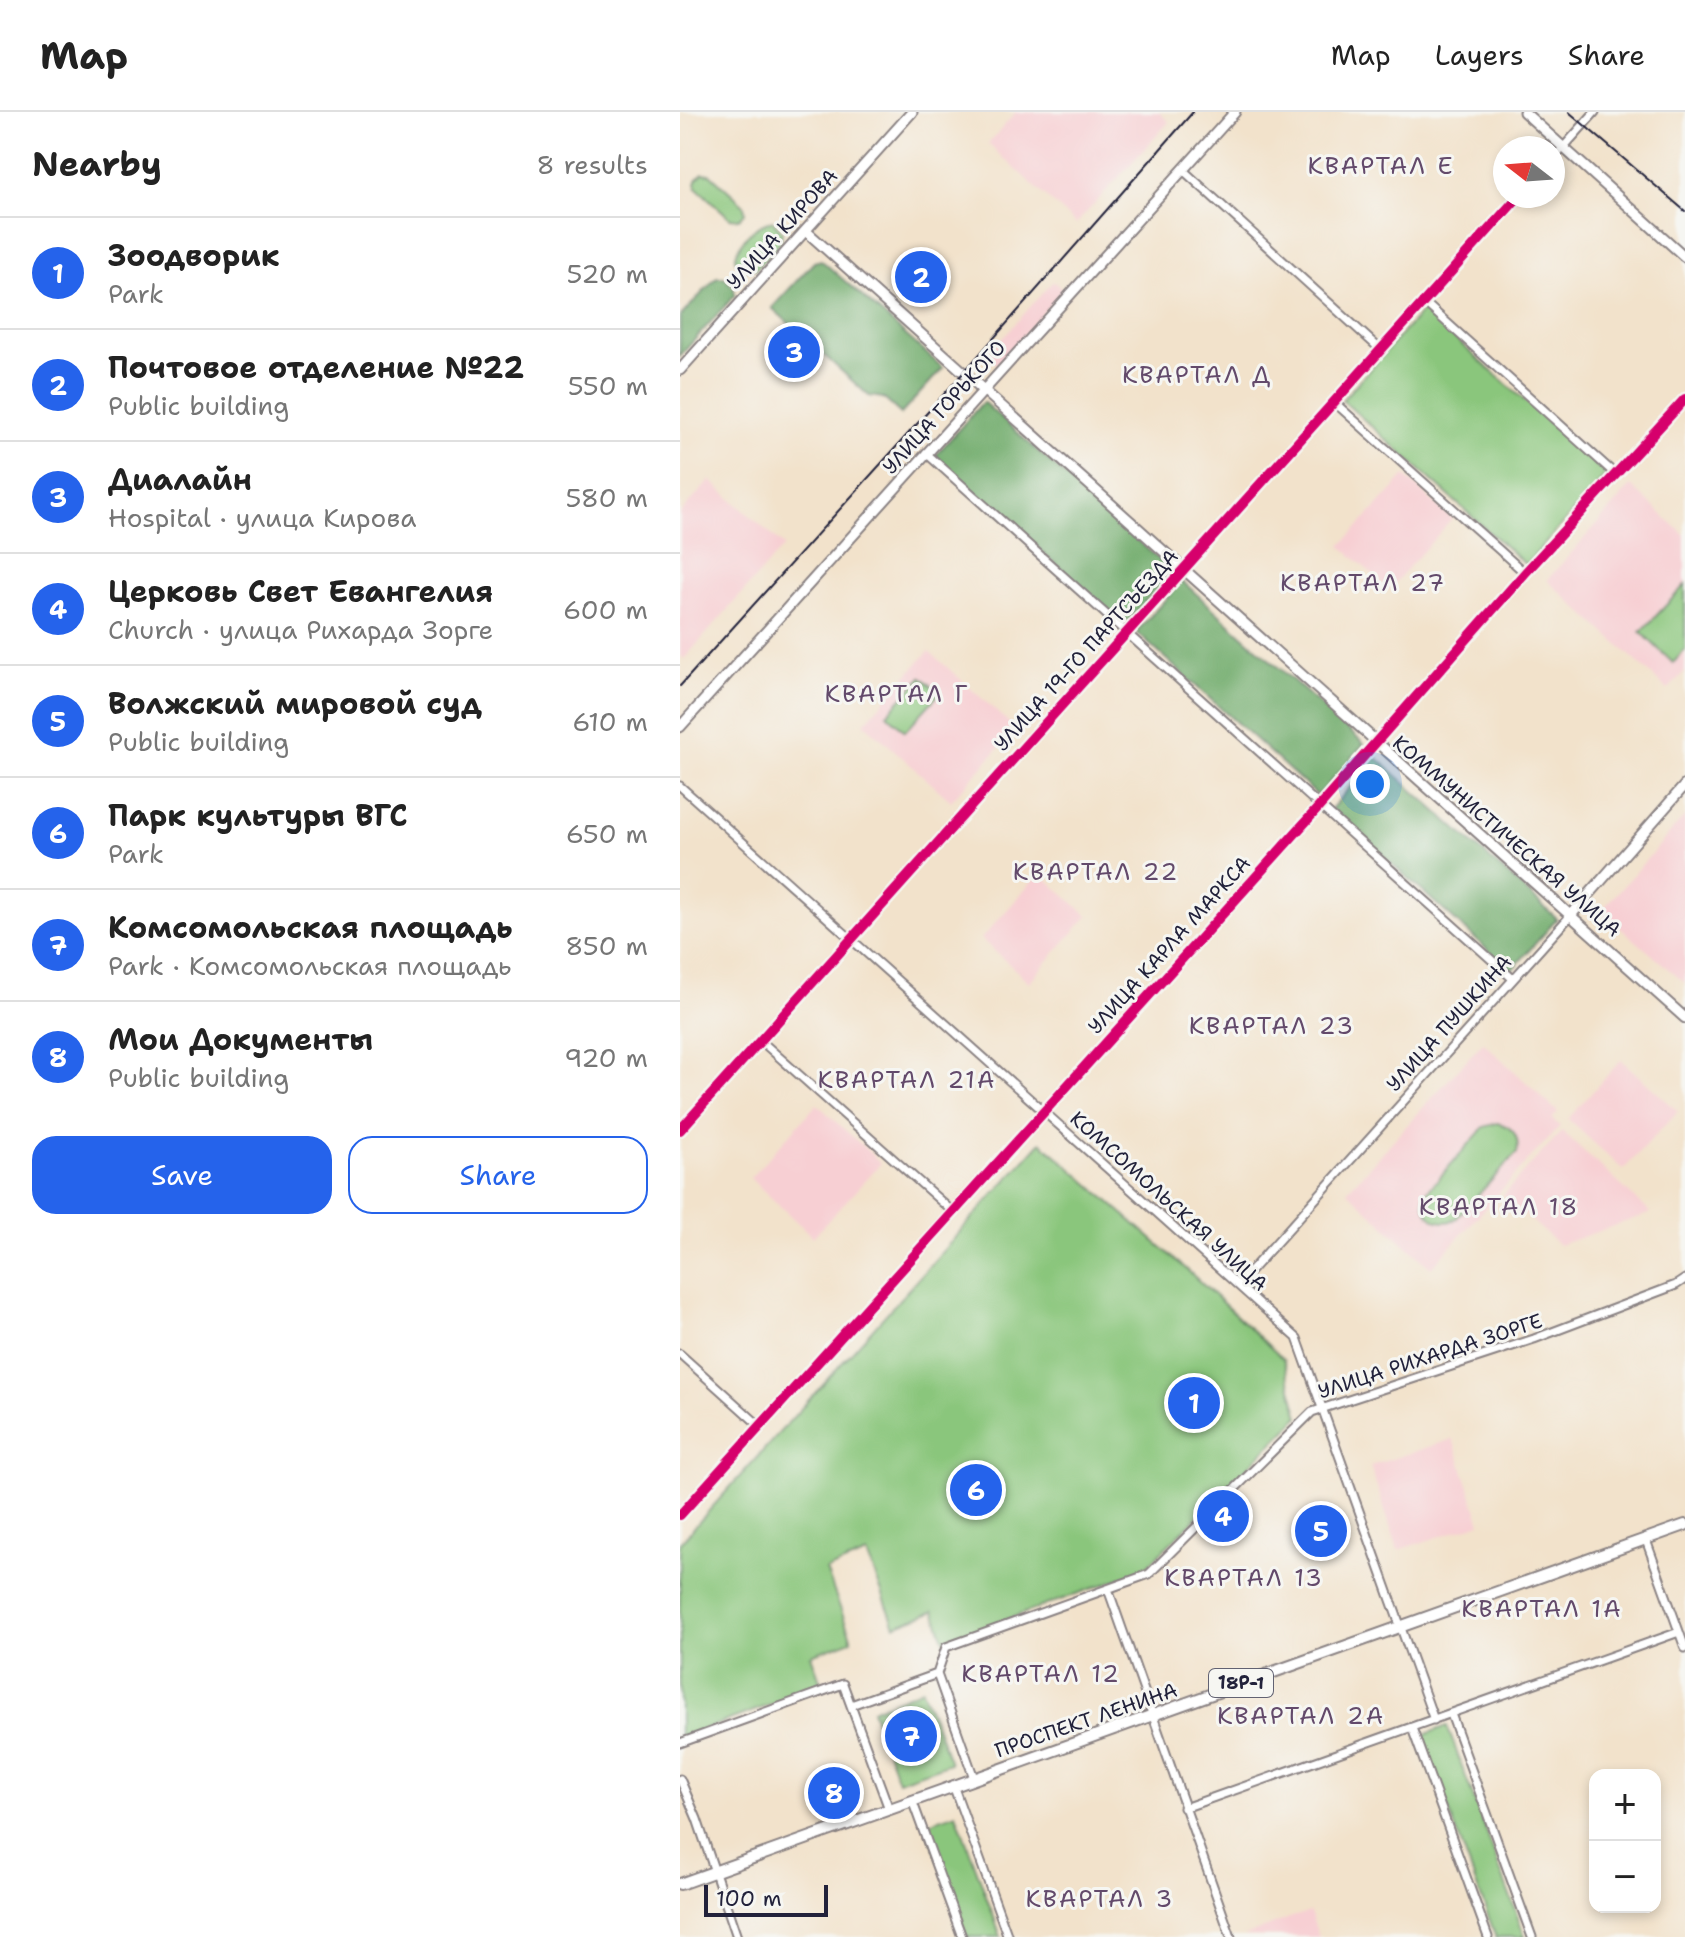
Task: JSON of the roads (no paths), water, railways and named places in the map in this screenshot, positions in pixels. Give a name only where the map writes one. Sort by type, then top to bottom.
[{"type":"main road","name":"ПРОСПЕКТ ЛЕНИНА","points":[[680,1884],[1685,1525]]},
{"type":"street","name":"УЛИЦА КИРОВА","points":[[680,370],[912,112]]},
{"type":"street","name":"УЛИЦА ГОРЬКОГО","points":[[680,727],[1235,112]]},
{"type":"street","points":[[1524,112],[1551,136]]},
{"type":"street","points":[[1565,145],[1595,112]]},
{"type":"street","points":[[1565,149],[1685,257]]},
{"type":"street","points":[[1183,170],[1381,350]]},
{"type":"street","name":"УЛИЦА 19-ГО ПАРТСЪЕЗДА","points":[[680,1130],[1508,208]]},
{"type":"street","name":"КОММУНИСТИЧЕСКАЯ УЛИЦА","points":[[806,231],[1685,1018]]},
{"type":"street","points":[[1424,302],[1615,474]]},
{"type":"street","name":"УЛИЦА КАРЛА МАРКСА","points":[[680,1515],[1319,807],[1525,573],[1685,399]]},
{"type":"street","points":[[1334,402],[1525,573]]},
{"type":"street","points":[[926,453],[1513,979]]},
{"type":"street","name":"УЛИЦА ПУШКИНА","points":[[1238,1285],[1685,785]]},
{"type":"street","name":"КОМСОМОЛЬСКАЯ УЛИЦА","points":[[680,786],[1297,1338],[1398,1627],[1434,1720]]},
{"type":"street","points":[[760,1040],[953,1212]]},
{"type":"street","name":"УЛИЦА РИХАРДА ЗОРГЕ","points":[[937,1674],[946,1647],[1149,1574],[1312,1412],[1534,1339],[1685,1279]]},
{"type":"street","points":[[680,1354],[760,1426]]},
{"type":"street","points":[[1646,1540],[1685,1648]]},
{"type":"street","points":[[1108,1589],[1231,1937]]},
{"type":"street","points":[[1184,1808],[1679,1632]]},
{"type":"street","points":[[851,1705],[937,1674],[974,1778]]},
{"type":"street","points":[[680,1743],[843,1684],[889,1809]]},
{"type":"street","points":[[1451,1714],[1532,1937]]},
{"type":"street","points":[[1412,1728],[1488,1937]]},
{"type":"street","points":[[680,1779],[697,1819],[737,1937]]},
{"type":"street","points":[[953,1785],[1008,1937]]},
{"type":"street","points":[[912,1800],[962,1937]]},
{"type":"tram line","points":[[680,686],[964,372],[1193,112]]},
{"type":"tram line","points":[[1569,112],[1685,211]]},
{"type":"place","name":"Почтовое отделение №22","points":[[921,277]]},
{"type":"place","name":"Диалайн","points":[[794,352]]},
{"type":"place","name":"Зоодворик","points":[[1194,1403]]},
{"type":"place","name":"Парк культуры ВГС","points":[[976,1490]]},
{"type":"place","name":"Церковь Свет Евангелия","points":[[1223,1516]]},
{"type":"place","name":"Волжский мировой суд","points":[[1321,1531]]},
{"type":"place","name":"Комсомольская площадь","points":[[911,1736]]},
{"type":"place","name":"Мои Документы","points":[[834,1793]]},
{"type":"district","name":"КВАРТАЛ Е","points":[[1381,166]]},
{"type":"district","name":"КВАРТАЛ Д","points":[[1197,375]]},
{"type":"district","name":"КВАРТАЛ 27","points":[[1363,583]]},
{"type":"district","name":"КВАРТАЛ Г","points":[[897,694]]},
{"type":"district","name":"КВАРТАЛ 22","points":[[1096,872]]},
{"type":"district","name":"КВАРТАЛ 23","points":[[1272,1026]]},
{"type":"district","name":"КВАРТАЛ 21А","points":[[907,1080]]},
{"type":"district","name":"КВАРТАЛ 18","points":[[1499,1207]]},
{"type":"district","name":"КВАРТАЛ 13","points":[[1244,1578]]},
{"type":"district","name":"КВАРТАЛ 1А","points":[[1542,1609]]},
{"type":"district","name":"КВАРТАЛ 12","points":[[1041,1674]]},
{"type":"district","name":"КВАРТАЛ 2А","points":[[1301,1716]]},
{"type":"district","name":"КВАРТАЛ 3","points":[[1100,1899]]}]
